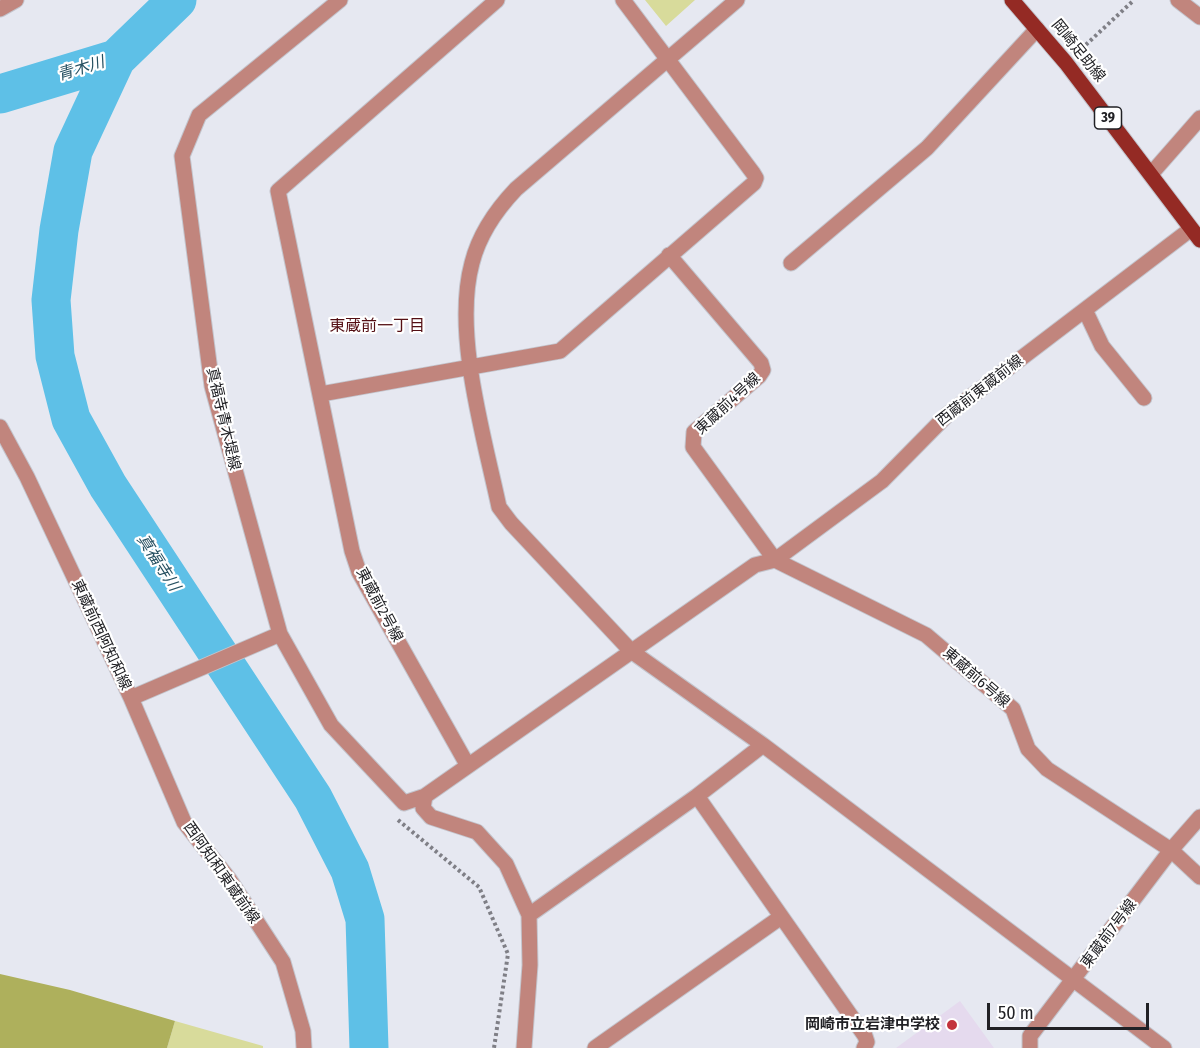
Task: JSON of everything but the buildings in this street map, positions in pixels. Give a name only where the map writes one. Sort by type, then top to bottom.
[{"type":"main road","name":"岡崎足助線","points":[[1012,0],[1066,63],[1196,235]]},
{"type":"street","points":[[0,9],[16,0]]},
{"type":"street","name":"真福寺青木堤線","points":[[340,0],[199,115],[182,156],[213,386],[280,634],[331,725],[404,803],[426,796]]},
{"type":"street","name":"東蔵前2号線","points":[[468,766],[359,572],[352,550],[278,191],[497,0]]},
{"type":"street","points":[[321,394],[560,351],[754,183],[756,178],[624,0]]},
{"type":"street","points":[[737,0],[516,189],[487,228],[472,261],[466,308],[470,368],[499,507],[511,524],[631,651],[763,745],[1164,1048]]},
{"type":"street","points":[[1178,0],[1200,17]]},
{"type":"street","points":[[790,263],[927,148],[1037,29]]},
{"type":"street","points":[[1151,174],[1200,118]]},
{"type":"street","name":"西蔵前東蔵前線","points":[[468,766],[755,564],[775,560],[882,481],[948,414],[1086,310],[1196,235]]},
{"type":"street","name":"東蔵前4号線","points":[[669,255],[761,363],[763,370],[759,376],[694,432],[692,439],[693,447],[775,560]]},
{"type":"street","points":[[1086,310],[1102,346],[1144,398]]},
{"type":"street","name":"東蔵前西阿知和線","points":[[0,427],[27,477],[131,698],[280,634]]},
{"type":"street","name":"東蔵前6号線","points":[[775,560],[926,635],[1013,709],[1028,749],[1047,769],[1171,850],[1200,877]]},
{"type":"street","name":"西阿知和東蔵前線","points":[[131,698],[184,822],[229,879],[283,962],[303,1031],[304,1048]]},
{"type":"street","points":[[529,915],[697,796],[763,745]]},
{"type":"street","points":[[468,766],[426,796],[423,808],[431,817],[477,832],[506,864],[529,915],[530,965],[524,1048]]},
{"type":"street","points":[[697,796],[865,1036],[867,1042],[864,1048]]},
{"type":"street","name":"東蔵前7号線","points":[[1030,1048],[1030,1036],[1171,850],[1200,817]]},
{"type":"street","points":[[595,1048],[782,917]]},
{"type":"path","points":[[1066,63],[1134,0]]},
{"type":"path","points":[[391,814],[479,887],[508,954],[495,1048]]},
{"type":"shaded area","points":[[0,974],[70,990],[175,1021],[167,1048],[0,1048]]},
{"type":"shaded area","name":"岡崎市立岩津中学校","points":[[960,1001],[994,1048],[896,1048]]},
{"type":"green space","points":[[645,0],[695,0],[666,26]]},
{"type":"green space","points":[[175,1021],[263,1046],[263,1048],[167,1048]]},
{"type":"waterway","name":"青木川","points":[[0,94],[116,59],[177,0]]},
{"type":"waterway","name":"真福寺川","points":[[116,59],[73,151],[59,230],[51,300],[55,356],[71,419],[108,486],[313,798],[350,870],[365,919],[369,1048]]},
{"type":"place","name":"岡崎市立岩津中学校","points":[[952,1025]]},
{"type":"district","name":"東蔵前一丁目","points":[[377,327]]}]
